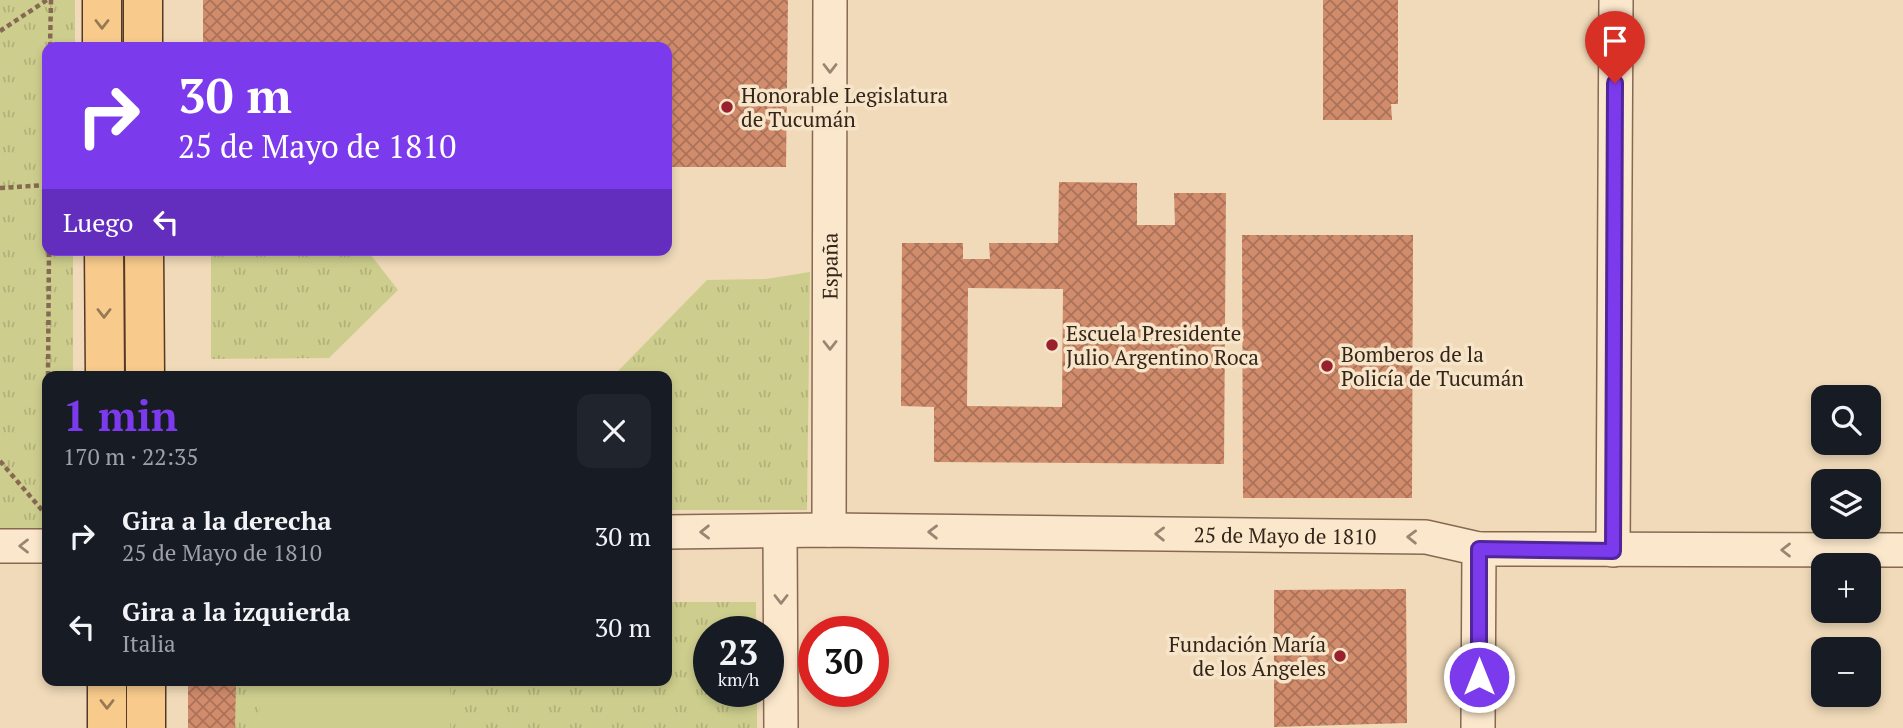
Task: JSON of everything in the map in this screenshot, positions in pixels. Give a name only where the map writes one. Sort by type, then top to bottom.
[{"type":"main road","points":[[102,0],[102,42]]},
{"type":"main road","points":[[143,0],[143,42]]},
{"type":"main road","points":[[104,256],[105,371]]},
{"type":"main road","points":[[144,256],[145,371]]},
{"type":"main road","points":[[107,686],[107,728]]},
{"type":"main road","points":[[146,686],[146,728]]},
{"type":"street","name":"España","points":[[829,530],[830,0]]},
{"type":"street","points":[[1613,551],[1616,0]]},
{"type":"street","name":"25 de Mayo de 1810","points":[[672,532],[829,530],[1426,537],[1479,549],[1903,550]]},
{"type":"street","points":[[780,531],[781,728]]},
{"type":"street","points":[[0,546],[42,546]]},
{"type":"street","points":[[1478,728],[1479,549]]},
{"type":"path","points":[[0,31],[49,0]]},
{"type":"path","points":[[49,0],[50,42]]},
{"type":"path","points":[[0,188],[42,185]]},
{"type":"path","points":[[48,371],[49,256]]},
{"type":"path","points":[[0,461],[42,511]]},
{"type":"green space","points":[[0,0],[75,0],[75,42],[42,42],[42,256],[73,256],[73,371],[42,371],[42,538],[0,537]]},
{"type":"green space","points":[[211,256],[372,256],[398,290],[329,358],[211,359]]},
{"type":"green space","points":[[810,272],[807,510],[672,510],[672,371],[619,370],[707,280],[766,279]]},
{"type":"green space","points":[[672,602],[756,602],[756,616],[693,616],[693,707],[757,707],[757,728],[188,728],[188,686],[672,686]]},
{"type":"green space","points":[[260,686],[450,686],[450,728],[260,728]]},
{"type":"building","name":"Honorable Legislatura de Tucumán","points":[[203,0],[788,0],[786,167],[672,167],[672,42],[203,42]]},
{"type":"building","points":[[1323,0],[1398,0],[1398,104],[1391,104],[1392,120],[1323,120]]},
{"type":"building","name":"Escuela Presidente Julio Argentino Roca","points":[[1059,182],[1137,183],[1137,225],[1175,225],[1174,193],[1226,193],[1224,464],[934,462],[934,407],[901,406],[902,243],[963,243],[963,259],[990,259],[989,243],[1058,243]],"holes":[[[968,288],[1063,289],[1062,407],[967,406]]]},
{"type":"building","name":"Bomberos de la Policía de Tucumán","points":[[1242,235],[1413,235],[1412,498],[1243,498]]},
{"type":"building","name":"Fundación María de los Ángeles","points":[[1406,589],[1407,723],[1274,727],[1274,590]]},
{"type":"building","points":[[188,686],[236,686],[235,728],[188,728]]},
{"type":"place","name":"Honorable Legislatura de Tucumán","points":[[727,107]]},
{"type":"place","name":"Escuela Presidente Julio Argentino Roca","points":[[1052,345]]},
{"type":"place","name":"Bomberos de la Policía de Tucumán","points":[[1327,366]]},
{"type":"place","name":"Fundación María de los Ángeles","points":[[1340,656]]},
{"type":"route","points":[[1479,677],[1479,549],[1613,551],[1615,83]]}]
